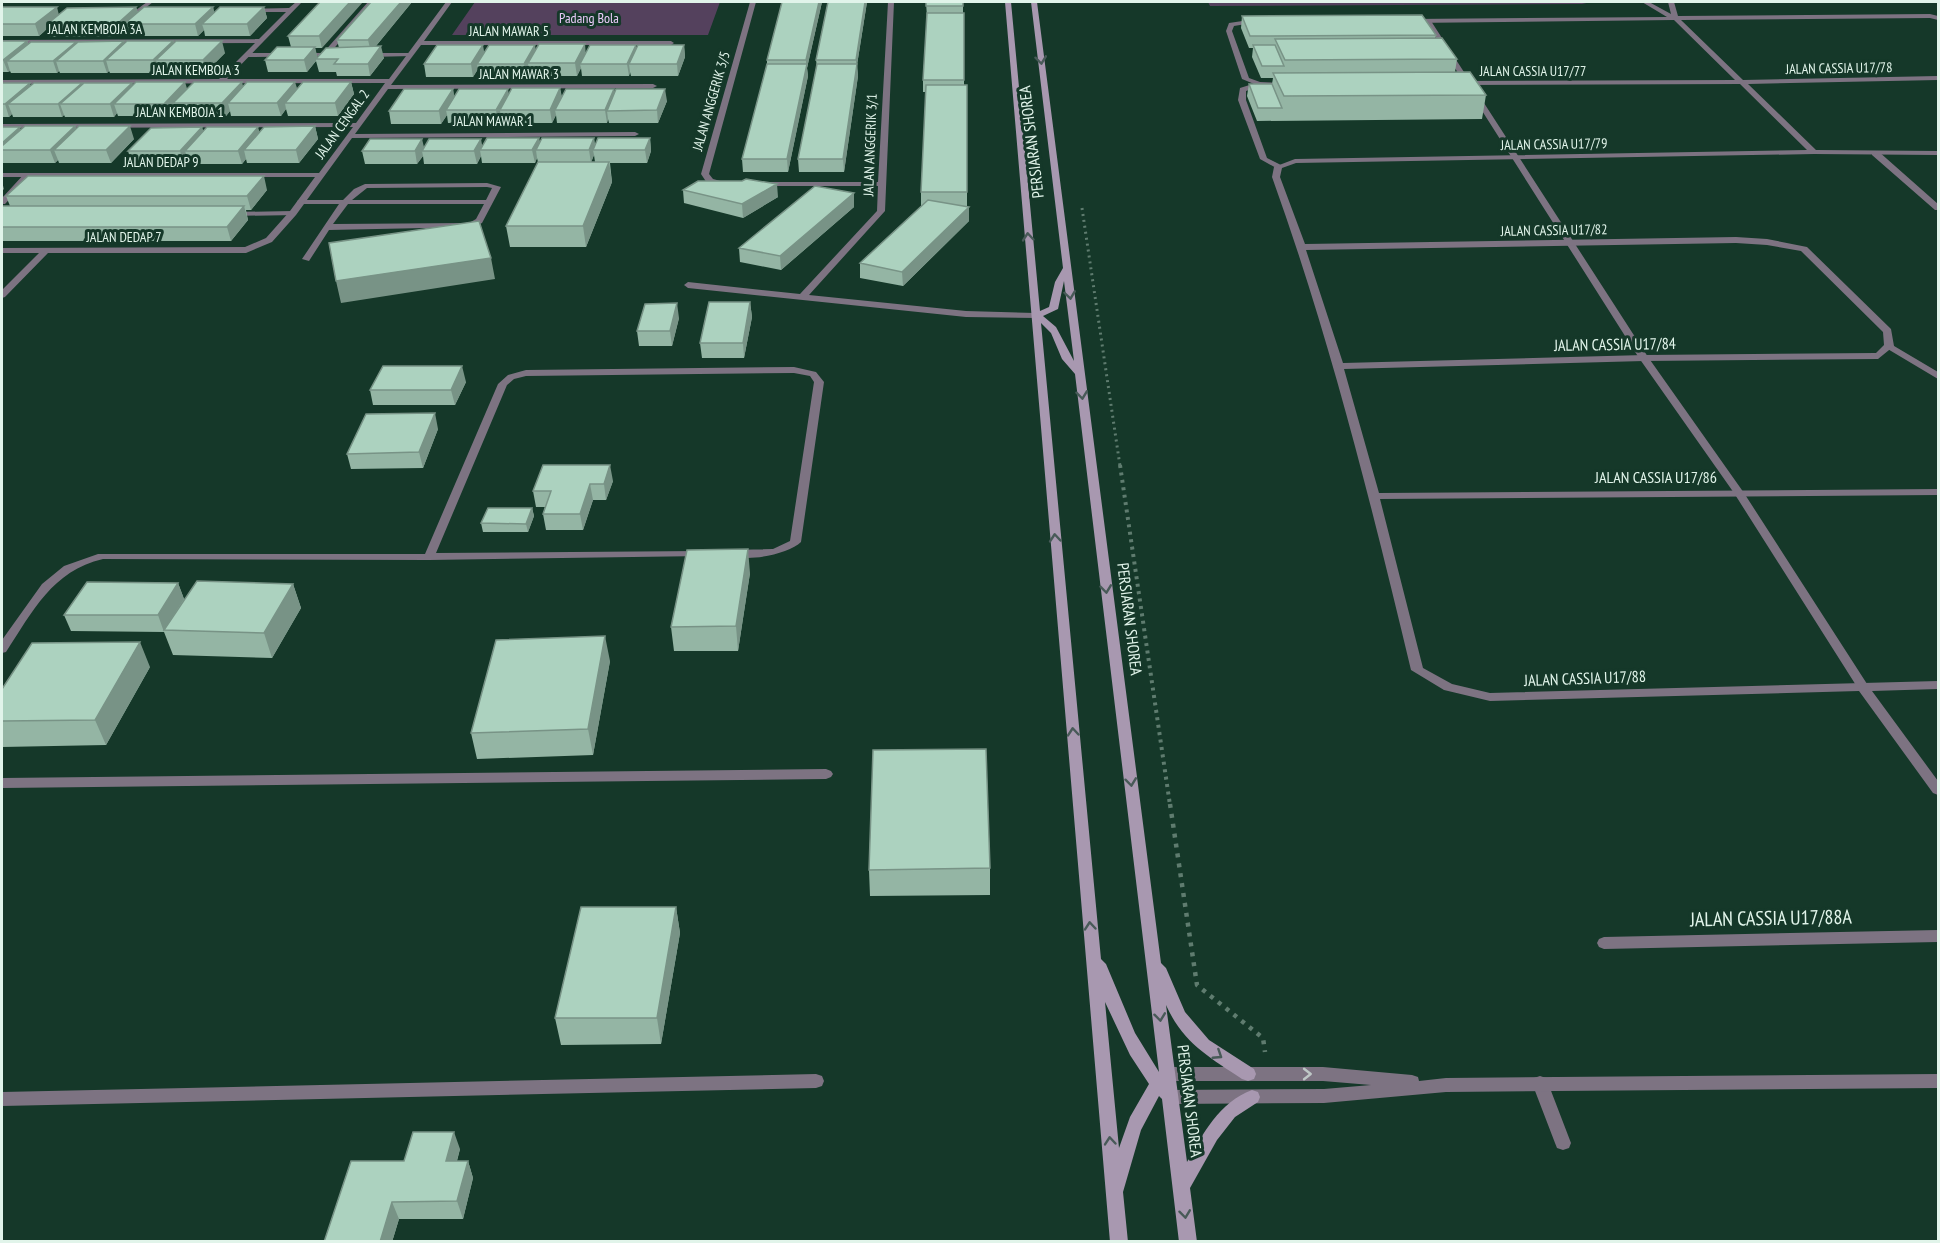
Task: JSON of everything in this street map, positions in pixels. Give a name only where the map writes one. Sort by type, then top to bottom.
[{"type":"main road","name":"PERSIARAN SHOREA","points":[[1008,2],[1119,1242]]},
{"type":"main road","name":"PERSIARAN SHOREA","points":[[1034,2],[1152,956],[1165,1085],[1188,1242]]},
{"type":"main road","points":[[1035,316],[1053,309],[1059,282],[1066,269]]},
{"type":"main road","points":[[1035,316],[1048,322],[1056,330],[1067,360],[1079,372]]},
{"type":"main road","points":[[1092,949],[1118,1017],[1138,1057],[1165,1085],[1129,1137],[1114,1196]]},
{"type":"main road","points":[[1152,956],[1179,1016],[1203,1045],[1248,1074]]},
{"type":"main road","points":[[1181,1187],[1210,1135],[1229,1112],[1252,1097]]},
{"type":"street","points":[[138,11],[150,2]]},
{"type":"street","points":[[220,82],[299,2]]},
{"type":"street","points":[[325,55],[371,2]]},
{"type":"street","name":"JALAN CENGAL 2","points":[[246,250],[269,240],[293,213],[449,2]]},
{"type":"street","name":"JALAN ANGGERIK 3/5","points":[[738,184],[710,181],[705,174],[753,2]]},
{"type":"street","name":"JALAN ANGGERIK 3/1","points":[[803,296],[881,210],[880,184],[891,2]]},
{"type":"street","points":[[1645,2],[1676,19],[1814,152]]},
{"type":"street","points":[[1671,2],[1676,19]]},
{"type":"street","points":[[244,10],[290,10]]},
{"type":"street","points":[[127,11],[150,11]]},
{"type":"street","points":[[1407,21],[1930,16],[1938,18]]},
{"type":"street","points":[[1270,21],[1231,24],[1229,31],[1236,52],[1246,79],[1259,84],[1293,85]]},
{"type":"street","points":[[1428,21],[1519,159],[1644,358],[1739,493],[1863,687],[1938,790]]},
{"type":"street","name":"JALAN KEMBOJA 3A","points":[[2,42],[260,41]]},
{"type":"street","name":"JALAN MAWAR 5","points":[[419,43],[670,43]]},
{"type":"street","points":[[357,55],[410,54]]},
{"type":"street","points":[[247,55],[346,55]]},
{"type":"street","name":"JALAN CASSIA U17/78","points":[[1741,82],[1938,78]]},
{"type":"street","name":"JALAN KEMBOJA 3","points":[[2,82],[388,84]]},
{"type":"street","name":"JALAN CASSIA U17/77","points":[[1457,83],[1741,82]]},
{"type":"street","name":"JALAN MAWAR 3","points":[[388,84],[653,86]]},
{"type":"street","points":[[1259,84],[1243,90],[1242,100],[1264,159],[1278,167]]},
{"type":"street","name":"JALAN KEMBOJA 1","points":[[2,126],[358,125]]},
{"type":"street","name":"JALAN MAWAR 1","points":[[350,136],[635,134]]},
{"type":"street","name":"JALAN CASSIA U17/79","points":[[1278,167],[1294,161],[1519,159],[1814,152],[1938,153]]},
{"type":"street","points":[[1875,153],[1938,208]]},
{"type":"street","name":"JALAN CASSIA U17/88","points":[[1278,167],[1276,177],[1303,247],[1375,496],[1417,670],[1448,687],[1490,697],[1938,685]]},
{"type":"street","name":"JALAN DEDAP 9","points":[[2,175],[321,175]]},
{"type":"street","points":[[2,202],[28,175]]},
{"type":"street","points":[[750,184],[880,184]]},
{"type":"street","points":[[306,259],[329,227],[347,202],[356,190],[365,186],[487,185],[496,187],[479,221],[470,225],[329,227]]},
{"type":"street","points":[[302,202],[490,202]]},
{"type":"street","points":[[223,214],[293,213]]},
{"type":"street","name":"JALAN CASSIA U17/82","points":[[1303,247],[1736,240],[1767,242],[1804,249],[1888,331],[1889,346]]},
{"type":"street","name":"JALAN DEDAP 7","points":[[2,250],[246,250]]},
{"type":"street","points":[[2,295],[46,250]]},
{"type":"street","points":[[688,285],[966,314],[1035,316]]},
{"type":"street","points":[[1889,346],[1938,376]]},
{"type":"street","name":"JALAN CASSIA U17/84","points":[[1338,366],[1644,358],[1878,356],[1889,346]]},
{"type":"street","points":[[2,649],[48,586],[63,571],[87,559],[103,555],[429,557],[774,553],[788,549],[795,542],[819,382],[813,374],[794,370],[526,373],[511,376],[503,384],[429,557]]},
{"type":"street","name":"JALAN CASSIA U17/86","points":[[1375,496],[1938,492]]},
{"type":"street","points":[[2,783],[826,774]]},
{"type":"street","name":"JALAN CASSIA U17/88A","points":[[1604,943],[1938,936]]},
{"type":"street","points":[[1165,1085],[1248,1074],[1323,1074],[1446,1084]]},
{"type":"street","points":[[2,1099],[816,1080]]},
{"type":"street","points":[[1165,1085],[1252,1097],[1324,1095],[1446,1084],[1938,1081]]},
{"type":"street","points":[[1540,1083],[1563,1143]]},
{"type":"path","points":[[1081,203],[1197,985],[1263,1038],[1266,1059]]},
{"type":"green space","name":"Padang Bola","points":[[475,2],[720,2],[708,35],[452,35]]},
{"type":"green space","points":[[1208,2],[1591,2],[1582,4],[1210,6]]},
{"type":"building","points":[[320,2],[350,2],[319,36],[288,36]]},
{"type":"building","points":[[371,2],[401,2],[368,40],[337,40]]},
{"type":"building","points":[[782,2],[819,2],[806,60],[767,60]]},
{"type":"building","points":[[828,2],[865,2],[856,60],[816,60]]},
{"type":"building","points":[[926,2],[963,2],[963,6],[926,6]]},
{"type":"building","points":[[2,7],[57,7],[35,24],[2,24]]},
{"type":"building","points":[[136,7],[116,25],[46,25],[67,8]]},
{"type":"building","points":[[144,7],[213,7],[195,24],[124,24]]},
{"type":"building","points":[[220,7],[264,7],[247,24],[202,24]]},
{"type":"building","points":[[927,13],[964,13],[964,80],[923,80]]},
{"type":"building","points":[[1422,15],[1436,35],[1250,36],[1242,16]]},
{"type":"building","points":[[1442,38],[1457,59],[1285,60],[1275,39]]},
{"type":"building","points":[[2,41],[27,41],[2,60]]},
{"type":"building","points":[[124,41],[103,61],[56,61],[78,42]]},
{"type":"building","points":[[127,41],[173,41],[153,60],[106,60]]},
{"type":"building","points":[[176,41],[222,41],[203,60],[156,60]]},
{"type":"building","points":[[31,42],[76,42],[53,61],[7,61]]},
{"type":"building","points":[[539,44],[585,44],[575,63],[528,63]]},
{"type":"building","points":[[437,45],[483,45],[471,64],[424,64]]},
{"type":"building","points":[[489,45],[535,45],[524,64],[477,64]]},
{"type":"building","points":[[590,45],[636,45],[627,64],[580,64]]},
{"type":"building","points":[[638,45],[684,45],[677,64],[629,64]]},
{"type":"building","points":[[1253,45],[1275,45],[1284,66],[1262,66]]},
{"type":"building","points":[[381,46],[368,64],[334,64],[338,59],[316,59],[326,48]]},
{"type":"building","points":[[277,47],[315,47],[304,60],[265,60]]},
{"type":"building","points":[[767,64],[807,64],[787,159],[742,159]]},
{"type":"building","points":[[817,64],[857,64],[843,159],[798,159]]},
{"type":"building","points":[[1470,72],[1486,95],[1284,96],[1273,73]]},
{"type":"building","points":[[136,82],[185,82],[164,104],[114,104]]},
{"type":"building","points":[[194,82],[242,82],[222,103],[173,103]]},
{"type":"building","points":[[247,82],[295,82],[277,103],[228,103]]},
{"type":"building","points":[[303,82],[351,82],[335,103],[285,103]]},
{"type":"building","points":[[2,83],[30,83],[5,104],[2,104]]},
{"type":"building","points":[[34,83],[82,83],[58,104],[8,104]]},
{"type":"building","points":[[84,83],[132,83],[110,104],[60,104]]},
{"type":"building","points":[[1249,84],[1272,84],[1282,108],[1258,108]]},
{"type":"building","points":[[926,85],[967,85],[967,192],[921,192]]},
{"type":"building","points":[[512,88],[560,88],[550,110],[500,110]]},
{"type":"building","points":[[404,89],[453,89],[439,111],[389,111]]},
{"type":"building","points":[[459,89],[508,89],[496,110],[446,110]]},
{"type":"building","points":[[566,89],[614,89],[605,110],[555,110]]},
{"type":"building","points":[[616,89],[665,89],[657,110],[607,111]]},
{"type":"building","points":[[25,126],[75,126],[50,150],[2,150],[2,146]]},
{"type":"building","points":[[79,126],[130,126],[106,150],[54,150]]},
{"type":"building","points":[[315,126],[296,150],[244,150],[264,127]]},
{"type":"building","points":[[2,127],[20,127],[2,143]]},
{"type":"building","points":[[202,127],[180,151],[128,151],[151,128]]},
{"type":"building","points":[[207,127],[258,127],[238,151],[185,151]]},
{"type":"building","points":[[487,138],[539,138],[532,150],[480,150]]},
{"type":"building","points":[[542,138],[594,138],[589,150],[536,150]]},
{"type":"building","points":[[598,138],[650,138],[645,150],[593,150]]},
{"type":"building","points":[[370,139],[422,139],[415,151],[362,151]]},
{"type":"building","points":[[429,139],[481,139],[474,151],[422,151]]},
{"type":"building","points":[[538,162],[609,162],[583,226],[506,226]]},
{"type":"building","points":[[28,176],[264,176],[247,196],[6,196]]},
{"type":"building","points":[[746,179],[777,184],[742,204],[683,190],[698,181],[742,181]]},
{"type":"building","points":[[815,186],[854,193],[780,256],[739,248]]},
{"type":"building","points":[[928,200],[969,207],[902,272],[860,263]]},
{"type":"building","points":[[2,206],[244,206],[227,227],[2,227]]},
{"type":"building","points":[[479,221],[491,258],[336,281],[329,243]]},
{"type":"building","points":[[709,302],[750,302],[743,343],[700,343]]},
{"type":"building","points":[[677,303],[670,331],[637,331],[645,304]]},
{"type":"building","points":[[383,366],[462,366],[451,390],[370,390]]},
{"type":"building","points":[[435,413],[419,452],[347,454],[366,414]]},
{"type":"building","points":[[543,465],[610,465],[604,484],[590,484],[580,514],[543,514],[551,491],[533,491]]},
{"type":"building","points":[[488,508],[532,508],[526,524],[481,523]]},
{"type":"building","points":[[748,549],[736,626],[671,627],[687,550]]},
{"type":"building","points":[[197,581],[293,584],[264,633],[164,630]]},
{"type":"building","points":[[87,582],[178,583],[158,615],[64,615]]},
{"type":"building","points":[[605,636],[588,729],[471,733],[496,640]]},
{"type":"building","points":[[140,642],[95,720],[2,721],[2,689],[32,643]]},
{"type":"building","points":[[986,749],[990,868],[869,870],[873,750]]},
{"type":"building","points":[[581,907],[676,907],[657,1018],[555,1018]]},
{"type":"building","points":[[413,1132],[454,1132],[446,1161],[468,1161],[457,1201],[392,1202],[380,1242],[324,1242],[351,1161],[404,1161]]}]
